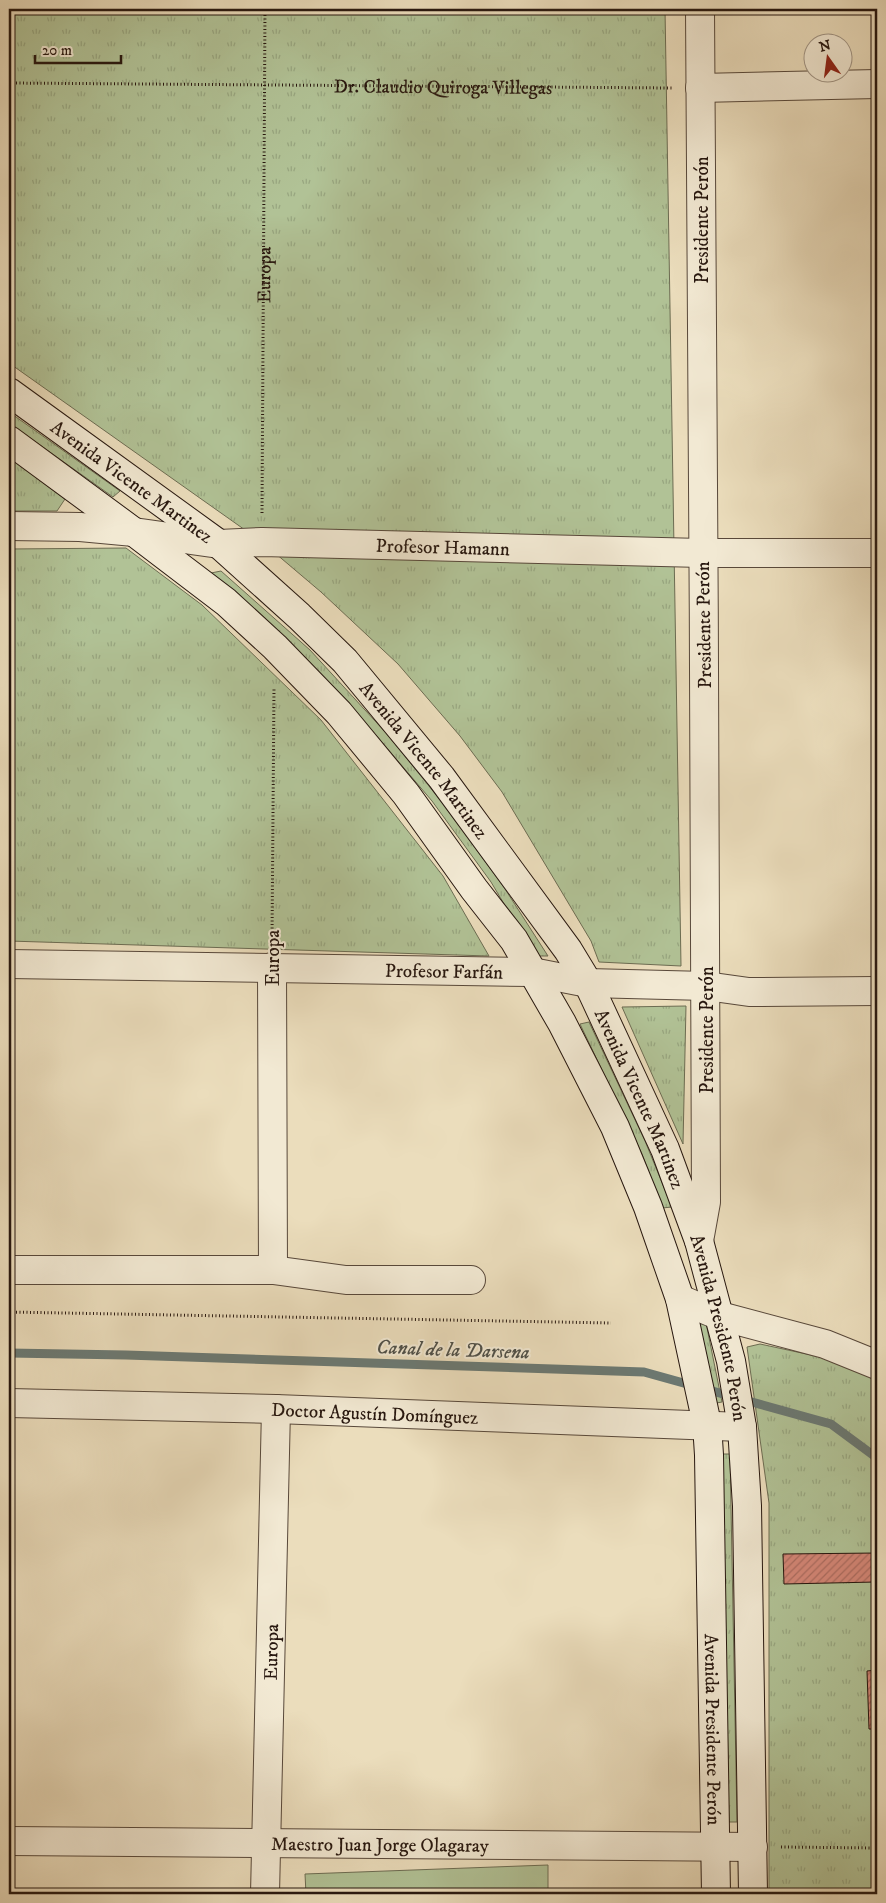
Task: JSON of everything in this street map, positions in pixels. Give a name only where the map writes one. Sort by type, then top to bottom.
[{"type":"street","name":"Presidente Perón","points":[[699,1241],[706,1202],[700,9]]},
{"type":"street","points":[[700,88],[877,84]]},
{"type":"street","name":"Avenida Vicente Martinez","points":[[9,392],[219,544],[299,616],[345,661],[442,777],[568,950],[588,983],[665,1149],[699,1241]]},
{"type":"street","name":"Avenida Vicente Martinez","points":[[9,440],[226,602],[274,647],[339,713],[406,794],[474,889],[514,940],[562,1024],[615,1127],[648,1207],[680,1299]]},
{"type":"street","name":"Profesor Hamann","points":[[9,526],[80,526],[219,544],[262,542],[702,553],[877,553]]},
{"type":"street","name":"Profesor Farfán","points":[[9,964],[532,972],[588,983],[706,986],[749,992],[877,991]]},
{"type":"street","name":"Europa","points":[[272,967],[273,1270]]},
{"type":"street","name":"Avenida Presidente Perón","points":[[699,1241],[680,1299],[707,1424],[709,1455],[716,1894]]},
{"type":"street","name":"Avenida Presidente Perón","points":[[699,1241],[731,1361],[742,1427],[747,1516],[753,1894]]},
{"type":"street","points":[[9,1270],[273,1270],[346,1280],[471,1280]]},
{"type":"street","points":[[680,1299],[720,1316],[825,1344],[877,1365]]},
{"type":"street","name":"Doctor Agustín Domínguez","points":[[9,1403],[276,1409],[707,1424],[742,1427]]},
{"type":"street","name":"Europa","points":[[265,1894],[276,1409]]},
{"type":"street","name":"Maestro Juan Jorge Olagaray","points":[[9,1841],[753,1847]]},
{"type":"path","name":"Europa","points":[[262,542],[265,9]]},
{"type":"path","name":"Dr. Claudio Quiroga Villegas","points":[[9,83],[700,88]]},
{"type":"path","name":"Europa","points":[[272,967],[274,647]]},
{"type":"path","points":[[9,1312],[611,1323]]},
{"type":"path","points":[[753,1847],[877,1848]]},
{"type":"green space","points":[[9,9],[665,9],[681,966],[599,962],[591,941],[502,792],[460,736],[398,664],[321,592],[262,542],[9,363]]},
{"type":"green space","points":[[9,412],[120,491],[113,497],[9,423]]},
{"type":"green space","points":[[9,457],[65,499],[57,511],[9,511]]},
{"type":"green space","points":[[126,548],[202,605],[321,720],[443,876],[489,956],[9,941],[9,549]]},
{"type":"green space","points":[[221,571],[310,650],[387,734],[445,806],[505,889],[548,956],[535,956],[491,882],[432,801],[375,734],[302,654],[211,573]]},
{"type":"green space","points":[[686,1006],[683,1144],[622,1007]]},
{"type":"green space","points":[[589,1022],[645,1141],[672,1207],[662,1208],[642,1154],[580,1024]]},
{"type":"green space","points":[[706,1323],[722,1402],[711,1404],[695,1325]]},
{"type":"green space","points":[[760,1344],[825,1358],[877,1378],[877,1894],[769,1894],[769,1503],[747,1347]]},
{"type":"green space","points":[[722,1454],[730,1454],[737,1822],[729,1822]]},
{"type":"green space","points":[[548,1865],[548,1894],[306,1894],[305,1874]]},
{"type":"building","points":[[876,1553],[876,1582],[784,1584],[783,1554]]},
{"type":"building","points":[[877,1670],[877,1729],[869,1729],[867,1671]]},
{"type":"waterway","name":"Canal de la Darsena","points":[[9,1353],[126,1355],[644,1372],[831,1424],[877,1458]]}]
